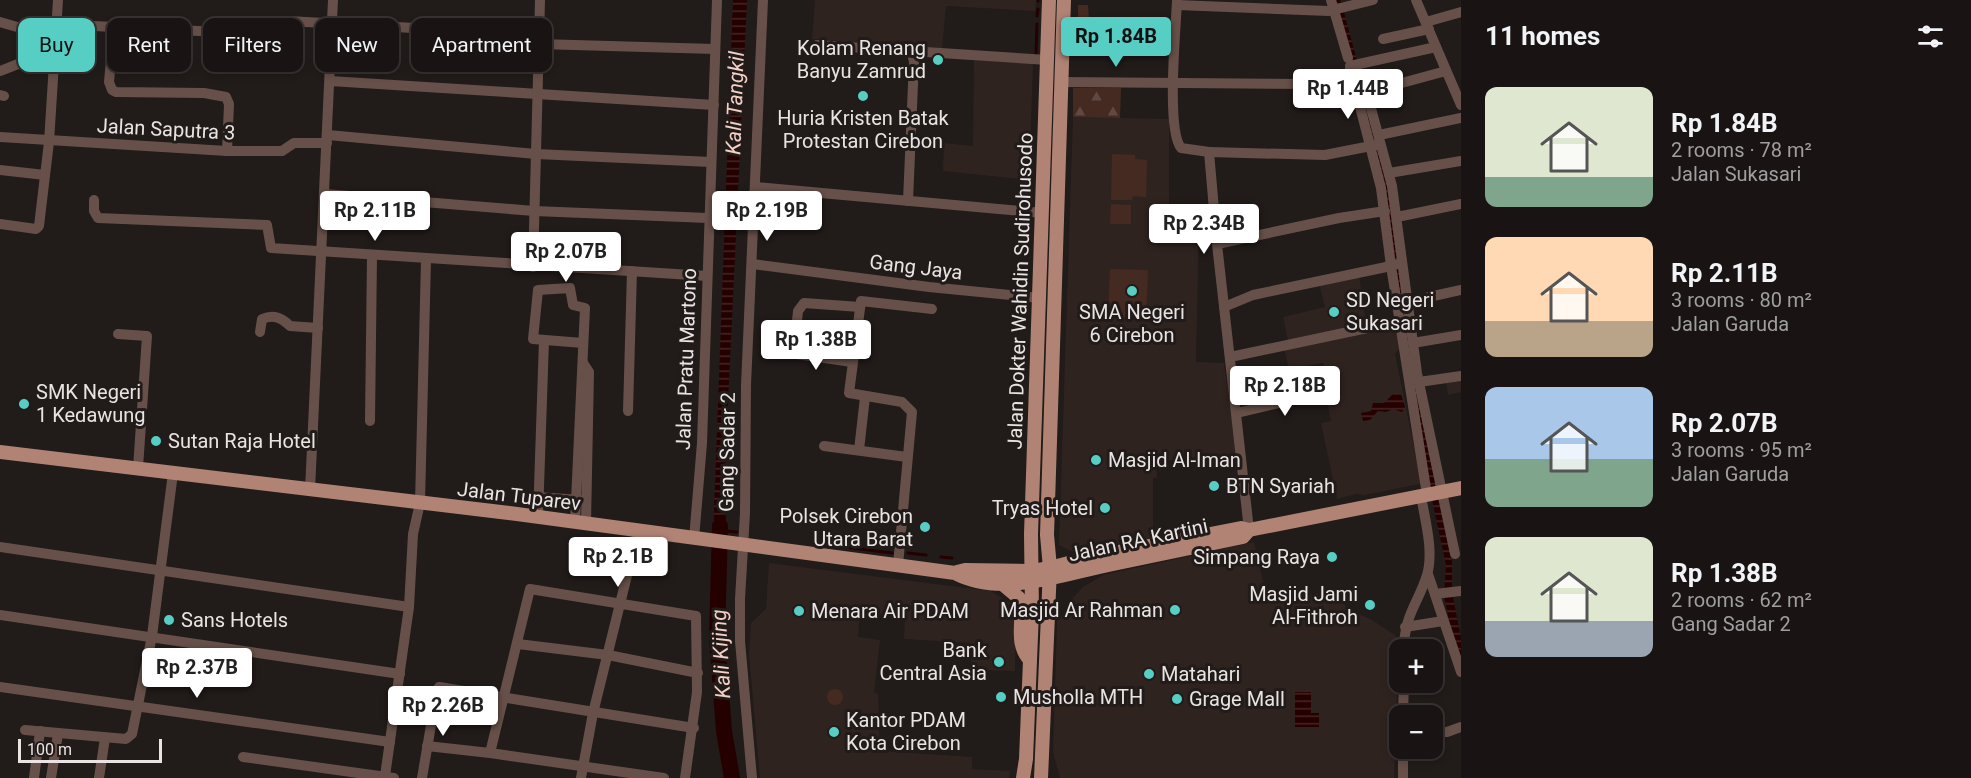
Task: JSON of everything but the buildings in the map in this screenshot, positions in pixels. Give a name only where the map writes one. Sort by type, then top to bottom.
[{"type":"main road","name":"Jalan Dokter Wahidin Sudirohusodo","points":[[1023,778],[1030,660],[1032,511],[1043,213],[1053,52],[1049,0]]},
{"type":"main road","name":"Jalan Dokter Wahidin Sudirohusodo","points":[[1041,778],[1050,574],[1047,535],[1061,82],[1053,52],[1064,0]]},
{"type":"main road","name":"Jalan Tuparev","points":[[0,452],[538,517],[955,573],[966,579],[1000,582],[1032,577]]},
{"type":"main road","name":"Jalan RA Kartini","points":[[1032,577],[1091,568],[1243,537],[1249,530],[1461,488]]},
{"type":"main road","points":[[955,573],[965,570],[1032,577]]},
{"type":"main road","points":[[1000,582],[1019,598],[1021,645],[1023,652],[1030,660]]},
{"type":"street","points":[[57,18],[58,0]]},
{"type":"street","points":[[332,18],[333,0]]},
{"type":"street","points":[[540,0],[540,18]]},
{"type":"street","name":"Jalan Pratu Martono","points":[[696,539],[702,443],[717,0]]},
{"type":"street","name":"Gang Sadar 2","points":[[752,778],[740,641],[740,545],[763,0]]},
{"type":"street","points":[[1373,0],[1338,6],[1177,3],[1173,82],[1178,145],[1185,150],[1209,152],[1325,155],[1376,143],[1461,118]]},
{"type":"street","points":[[1416,0],[1446,71],[1456,82],[1461,105]]},
{"type":"street","points":[[1338,6],[1386,187],[1432,494],[1455,554]]},
{"type":"street","points":[[1383,39],[1461,12]]},
{"type":"street","points":[[95,26],[260,34],[288,21],[315,23]]},
{"type":"street","points":[[0,22],[18,27]]},
{"type":"street","points":[[552,40],[715,49]]},
{"type":"street","points":[[817,45],[911,51],[1053,52]]},
{"type":"street","points":[[1352,64],[1436,47]]},
{"type":"street","points":[[908,201],[914,61],[911,51]]},
{"type":"street","points":[[0,71],[18,64]]},
{"type":"street","points":[[1061,82],[1173,82],[1384,89],[1446,71]]},
{"type":"street","points":[[0,224],[38,228],[49,142],[53,72]]},
{"type":"street","points":[[110,72],[109,82],[112,90],[116,92],[204,93],[226,97],[229,104],[227,151]]},
{"type":"street","points":[[310,490],[330,72]]},
{"type":"street","points":[[533,267],[538,72]]},
{"type":"street","points":[[330,81],[714,105]]},
{"type":"street","name":"Jalan Saputra 3","points":[[0,137],[49,142],[227,151],[282,151],[294,143],[328,139],[536,154],[711,162]]},
{"type":"street","points":[[1376,143],[1389,173],[1384,211],[1393,224]]},
{"type":"street","points":[[1209,152],[1216,244],[1249,530]]},
{"type":"street","points":[[1389,173],[1461,161]]},
{"type":"street","points":[[0,170],[45,175]]},
{"type":"street","points":[[755,187],[1043,213]]},
{"type":"street","points":[[325,194],[534,211],[708,218]]},
{"type":"street","points":[[94,200],[94,211],[98,218],[267,225],[271,248],[533,267],[707,276]]},
{"type":"street","points":[[1393,224],[1461,204]]},
{"type":"street","points":[[1216,244],[1339,218],[1384,211]]},
{"type":"street","points":[[370,421],[372,256]]},
{"type":"street","points":[[243,757],[352,775],[390,777],[390,742],[409,607],[413,534],[420,503],[426,260]]},
{"type":"street","name":"Gang Jaya","points":[[752,264],[928,287],[1040,298]]},
{"type":"street","points":[[1224,307],[1252,295],[1396,265]]},
{"type":"street","points":[[628,411],[632,272]]},
{"type":"street","points":[[581,523],[589,372],[583,363],[585,308],[573,305],[569,288],[537,291],[533,339],[583,343]]},
{"type":"street","points":[[1429,297],[1461,290]]},
{"type":"street","points":[[898,565],[911,409],[902,402],[851,394],[849,391],[852,362],[861,301],[932,309]]},
{"type":"street","points":[[820,335],[796,331],[798,311],[804,303],[860,308]]},
{"type":"street","points":[[260,332],[262,319],[272,316],[284,319],[290,326],[318,328]]},
{"type":"street","points":[[1405,320],[1413,344],[1414,377],[1432,494],[1428,574],[1409,612],[1405,639]]},
{"type":"street","points":[[1230,357],[1405,320]]},
{"type":"street","points":[[118,334],[147,336],[138,468]]},
{"type":"street","points":[[1413,344],[1461,335]]},
{"type":"street","points":[[538,517],[544,340]]},
{"type":"street","points":[[783,352],[852,362]]},
{"type":"street","points":[[1414,377],[1461,376]]},
{"type":"street","points":[[1237,413],[1325,392]]},
{"type":"street","points":[[859,450],[866,397]]},
{"type":"street","points":[[824,446],[907,457]]},
{"type":"street","points":[[25,730],[105,738],[129,738],[140,705],[152,636],[173,473]]},
{"type":"street","points":[[538,497],[581,500]]},
{"type":"street","points":[[582,773],[593,712],[638,531]]},
{"type":"street","points":[[0,547],[409,607]]},
{"type":"street","points":[[1428,574],[1448,593],[1443,621],[1456,645],[1461,672]]},
{"type":"street","points":[[490,753],[530,589],[696,616],[698,673],[694,728],[685,778]]},
{"type":"street","points":[[0,615],[400,674]]},
{"type":"street","points":[[1406,627],[1443,621]]},
{"type":"street","points":[[518,644],[608,655],[698,673]]},
{"type":"street","points":[[0,687],[390,742]]},
{"type":"street","points":[[422,778],[438,687],[694,728]]},
{"type":"street","points":[[1443,732],[1461,727]]},
{"type":"street","points":[[34,778],[40,731]]},
{"type":"street","points":[[51,778],[58,734]]},
{"type":"street","points":[[99,778],[105,738]]},
{"type":"street","points":[[427,746],[490,753],[582,773],[664,778]]},
{"type":"street","points":[[1403,759],[1403,778]]},
{"type":"shaded area","points":[[815,0],[1036,0],[1035,11],[946,6],[942,49],[812,39]]},
{"type":"shaded area","points":[[974,60],[1033,63],[1029,180],[943,171],[944,143],[973,146]]},
{"type":"shaded area","points":[[1073,117],[1169,119],[1169,220],[1199,221],[1196,362],[1224,363],[1237,453],[1156,462],[1157,478],[1153,478],[1153,538],[1073,552],[1059,545]]},
{"type":"shaded area","name":"SD Negeri Sukasari","points":[[1359,275],[1366,324],[1288,341],[1283,317],[1325,307],[1319,283]]},
{"type":"shaded area","points":[[1395,326],[1399,348],[1395,354],[1421,482],[1337,499],[1321,423],[1331,421],[1326,398],[1330,396],[1323,363],[1289,369],[1284,348]]},
{"type":"shaded area","points":[[1461,378],[1461,392],[1448,395],[1446,381]]},
{"type":"shaded area","points":[[1254,542],[1268,603],[1340,589],[1346,608],[1372,620],[1399,638],[1389,639],[1389,693],[1397,693],[1397,705],[1389,705],[1389,759],[1395,759],[1394,778],[1060,778],[1053,752],[1057,622],[1083,587],[1103,575]]},
{"type":"shaded area","points":[[769,563],[991,591],[1016,607],[1015,671],[971,670],[971,643],[904,639],[905,617],[860,613],[858,637],[880,640],[874,692],[878,694],[880,751],[972,757],[972,769],[1010,771],[1009,778],[760,778],[749,654],[751,623],[766,609]]},
{"type":"green space","points":[[1078,5],[1088,5],[1089,20],[1078,20]]},
{"type":"green space","points":[[1073,88],[1121,88],[1120,118],[1073,117]]},
{"type":"green space","points":[[1112,154],[1135,155],[1135,159],[1147,160],[1146,197],[1133,196],[1132,200],[1111,200]]},
{"type":"green space","points":[[1111,204],[1131,205],[1131,224],[1110,224]]},
{"type":"green space","points":[[1110,269],[1148,270],[1146,318],[1108,317]]},
{"type":"green space","points":[[835,689],[841,691],[843,697],[841,703],[835,705],[829,703],[827,697],[829,691]]},
{"type":"water","name":"Kali Tangkil","points":[[733,0],[747,0],[724,488],[727,535],[724,543],[713,540]]},
{"type":"water","points":[[1333,0],[1340,0],[1342,5],[1386,169],[1452,561],[1452,592],[1461,638],[1461,657],[1450,626],[1444,595],[1446,565],[1429,485],[1387,212]]},
{"type":"water","points":[[1394,393],[1401,394],[1405,407],[1402,412],[1393,409],[1386,412],[1378,411],[1370,420],[1363,421],[1361,413],[1371,411],[1373,403],[1384,403]]},
{"type":"water","points":[[1295,692],[1311,692],[1311,713],[1319,713],[1319,727],[1295,727]]},
{"type":"waterway","points":[[1037,16],[1038,9]]},
{"type":"waterway","points":[[1036,54],[1037,24]]},
{"type":"waterway","name":"Kali Kijing","points":[[720,526],[717,638],[724,731],[732,778]]},
{"type":"waterway","points":[[724,531],[737,532]]},
{"type":"waterway","points":[[845,547],[892,553]]},
{"type":"waterway","points":[[908,553],[926,555]]},
{"type":"waterway","points":[[941,557],[952,558]]},
{"type":"place","name":"Kolam Renang Banyu Zamrud","points":[[938,60]]},
{"type":"place","name":"Huria Kristen Batak Protestan Cirebon","points":[[863,96]]},
{"type":"place","name":"SMA Negeri 6 Cirebon","points":[[1132,291]]},
{"type":"place","name":"SD Negeri Sukasari","points":[[1334,312]]},
{"type":"place","name":"SMK Negeri 1 Kedawung","points":[[24,404]]},
{"type":"place","name":"Sutan Raja Hotel","points":[[156,441]]},
{"type":"place","name":"Masjid Al-Iman","points":[[1096,460]]},
{"type":"place","name":"BTN Syariah","points":[[1214,486]]},
{"type":"place","name":"Tryas Hotel","points":[[1105,508]]},
{"type":"place","name":"Polsek Cirebon Utara Barat","points":[[925,527]]},
{"type":"place","name":"Simpang Raya","points":[[1332,557]]},
{"type":"place","name":"Masjid Jami Al-Fithroh","points":[[1370,605]]},
{"type":"place","name":"Masjid Ar Rahman","points":[[1175,610]]},
{"type":"place","name":"Menara Air PDAM","points":[[799,611]]},
{"type":"place","name":"Sans Hotels","points":[[169,620]]},
{"type":"place","name":"Bank Central Asia","points":[[999,662]]},
{"type":"place","name":"Matahari","points":[[1149,674]]},
{"type":"place","name":"Musholla MTH","points":[[1001,697]]},
{"type":"place","name":"Grage Mall","points":[[1177,699]]},
{"type":"place","name":"Kantor PDAM Kota Cirebon","points":[[834,732]]}]
